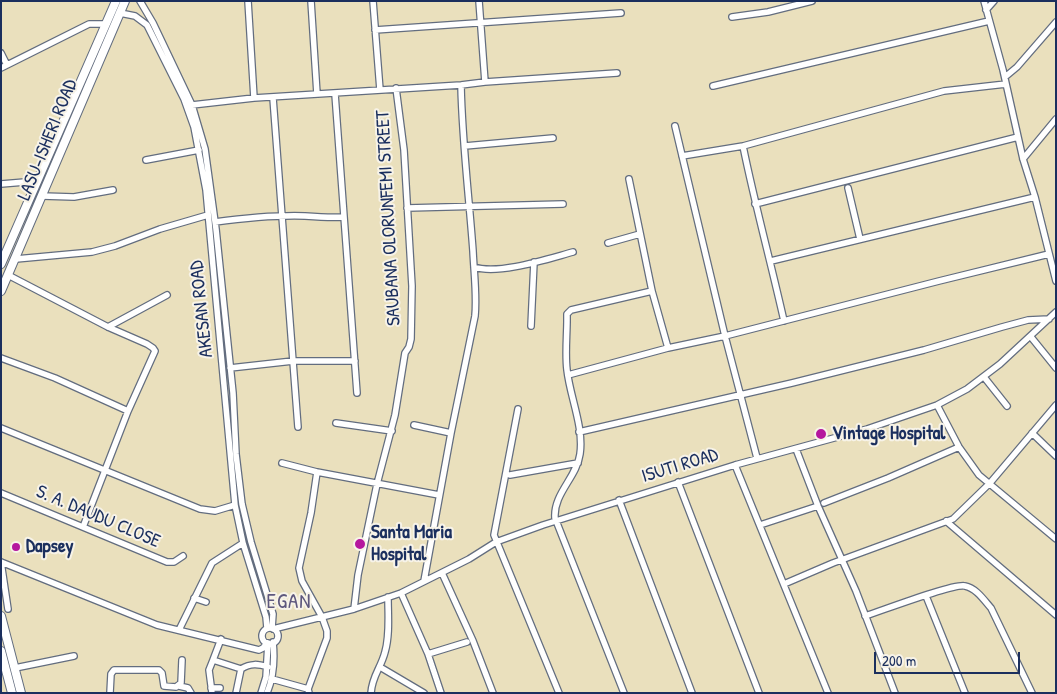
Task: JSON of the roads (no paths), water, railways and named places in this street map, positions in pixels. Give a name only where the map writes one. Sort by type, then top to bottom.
[{"type":"main road","name":"LASU-ISHERI ROAD","points":[[1,264],[116,1]]},
{"type":"main road","name":"LASU-ISHERI ROAD","points":[[1,291],[125,1]]},
{"type":"main road","points":[[1,616],[21,693]]},
{"type":"main road","points":[[1,651],[12,693]]},
{"type":"street","points":[[248,1],[254,98]]},
{"type":"street","points":[[311,1],[317,94]]},
{"type":"street","points":[[373,1],[380,90]]},
{"type":"street","points":[[479,1],[485,82]]},
{"type":"street","points":[[732,17],[768,12],[812,1]]},
{"type":"street","points":[[984,1],[1005,77],[1023,159],[1035,197],[1056,281]]},
{"type":"street","points":[[986,10],[994,1]]},
{"type":"street","points":[[120,13],[134,16],[141,3]]},
{"type":"street","name":"AKESAN ROAD","points":[[141,3],[153,23],[192,105],[205,149],[215,222],[242,504],[251,542],[273,614],[272,630]]},
{"type":"street","points":[[375,30],[621,13]]},
{"type":"street","name":"AKESAN ROAD","points":[[134,16],[148,25],[184,99],[200,150],[206,190],[235,505],[243,543],[266,617],[272,630]]},
{"type":"street","points":[[713,86],[989,21]]},
{"type":"street","points":[[1005,77],[1017,67],[1056,22]]},
{"type":"street","points":[[1,68],[89,24],[106,24]]},
{"type":"street","points":[[1,53],[8,65]]},
{"type":"street","points":[[192,105],[254,98],[335,94],[617,73]]},
{"type":"street","points":[[682,156],[743,146],[944,91],[1006,84]]},
{"type":"street","points":[[424,581],[439,495],[475,316],[474,266],[462,132],[461,85]]},
{"type":"street","name":"SAUBANA OLORUNFEMI STREET","points":[[354,609],[358,575],[377,484],[392,431],[405,353],[410,347],[411,339],[412,286],[404,150],[396,88]]},
{"type":"street","points":[[335,94],[357,392]]},
{"type":"street","points":[[273,98],[298,427]]},
{"type":"street","points":[[1023,159],[1056,120]]},
{"type":"street","points":[[675,126],[725,336],[757,458]]},
{"type":"street","points":[[755,204],[1018,137]]},
{"type":"street","points":[[464,146],[552,138]]},
{"type":"street","points":[[743,146],[755,204],[771,261],[784,321]]},
{"type":"street","points":[[146,160],[200,150]]},
{"type":"street","points":[[629,179],[652,291],[668,348]]},
{"type":"street","points":[[1,184],[37,181]]},
{"type":"street","points":[[848,188],[860,239]]},
{"type":"street","points":[[42,196],[74,197],[113,190]]},
{"type":"street","points":[[771,261],[1035,197]]},
{"type":"street","points":[[407,208],[563,204]]},
{"type":"street","points":[[16,259],[92,252],[208,215]]},
{"type":"street","points":[[215,222],[281,216],[344,217]]},
{"type":"street","points":[[608,243],[640,234]]},
{"type":"street","points":[[474,266],[487,269],[528,265],[573,252]]},
{"type":"street","points":[[568,375],[668,348],[725,336],[939,280],[1049,254]]},
{"type":"street","points":[[531,326],[534,262]]},
{"type":"street","points":[[8,276],[108,327],[147,344],[154,351],[128,411],[83,527]]},
{"type":"street","points":[[624,693],[556,521],[556,506],[578,462],[580,454],[579,432],[568,375],[567,314],[571,310],[652,291]]},
{"type":"street","points":[[108,327],[167,295]]},
{"type":"street","name":"ISUTI ROAD","points":[[272,630],[354,609],[401,593],[469,560],[496,542],[556,521],[735,464],[867,429],[937,405],[984,377],[1056,312]]},
{"type":"street","points":[[579,432],[924,350],[1002,326],[1028,320],[1049,319]]},
{"type":"street","points":[[1030,337],[1056,368]]},
{"type":"street","points":[[1,358],[55,378],[128,411]]},
{"type":"street","points":[[230,368],[293,361],[355,361]]},
{"type":"street","points":[[984,377],[1007,406]]},
{"type":"street","points":[[937,405],[959,447],[979,475],[1056,539]]},
{"type":"street","points":[[784,584],[842,560],[953,519],[990,483],[1056,405]]},
{"type":"street","points":[[518,409],[494,530],[496,542],[506,560],[559,693]]},
{"type":"street","points":[[336,423],[392,431]]},
{"type":"street","points":[[414,425],[451,433]]},
{"type":"street","points":[[1,428],[200,509],[215,510],[235,505]]},
{"type":"street","points":[[1032,433],[1056,456]]},
{"type":"street","points":[[824,503],[959,447]]},
{"type":"street","points":[[796,449],[818,506],[856,591],[894,693]]},
{"type":"street","points":[[510,475],[578,462]]},
{"type":"street","points":[[282,463],[317,472],[439,495]]},
{"type":"street","points":[[735,464],[828,693]]},
{"type":"street","points":[[272,679],[308,691],[327,638],[322,617],[302,582],[299,568],[311,513],[317,472]]},
{"type":"street","points":[[678,482],[759,693]]},
{"type":"street","name":"S. A. DAUDU CLOSE","points":[[1,493],[167,562],[174,562],[183,556]]},
{"type":"street","points":[[619,500],[692,693]]},
{"type":"street","points":[[760,525],[818,506]]},
{"type":"street","points":[[946,521],[1056,615]]},
{"type":"street","points":[[179,630],[212,563],[243,543]]},
{"type":"street","points":[[1,562],[8,609]]},
{"type":"street","points":[[1,562],[157,625],[221,639],[259,650],[268,642],[276,639],[272,630],[262,632],[268,642],[271,654],[272,679],[267,693]]},
{"type":"street","points":[[442,573],[473,641],[493,693]]},
{"type":"street","points":[[865,616],[962,585],[967,586],[982,597],[997,619],[1032,693]]},
{"type":"street","points":[[401,593],[428,654],[441,693]]},
{"type":"street","points":[[926,596],[965,693]]},
{"type":"street","points":[[371,693],[372,680],[380,667],[387,639],[388,597]]},
{"type":"street","points":[[194,598],[206,602]]},
{"type":"street","points":[[266,617],[273,614]]},
{"type":"street","points":[[220,688],[211,690],[209,670],[221,639]]},
{"type":"street","points":[[428,654],[467,642]]},
{"type":"street","points":[[261,693],[271,654]]},
{"type":"street","points":[[15,668],[74,656]]},
{"type":"street","points":[[179,686],[181,683],[182,660]]},
{"type":"street","points":[[213,660],[242,669]]},
{"type":"street","points":[[236,693],[242,669],[248,665],[257,664],[268,667]]},
{"type":"street","points":[[380,667],[424,693]]},
{"type":"street","points":[[110,693],[111,674],[114,670],[159,670],[162,673],[164,686],[161,693]]},
{"type":"street","points":[[164,686],[188,688],[191,693]]},
{"type":"place","name":"Vintage Hospital","points":[[821,434]]},
{"type":"place","name":"Santa Maria Hospital","points":[[360,544]]},
{"type":"place","name":"Dapsey","points":[[16,547]]},
{"type":"district","name":"EGAN","points":[[289,602]]}]
